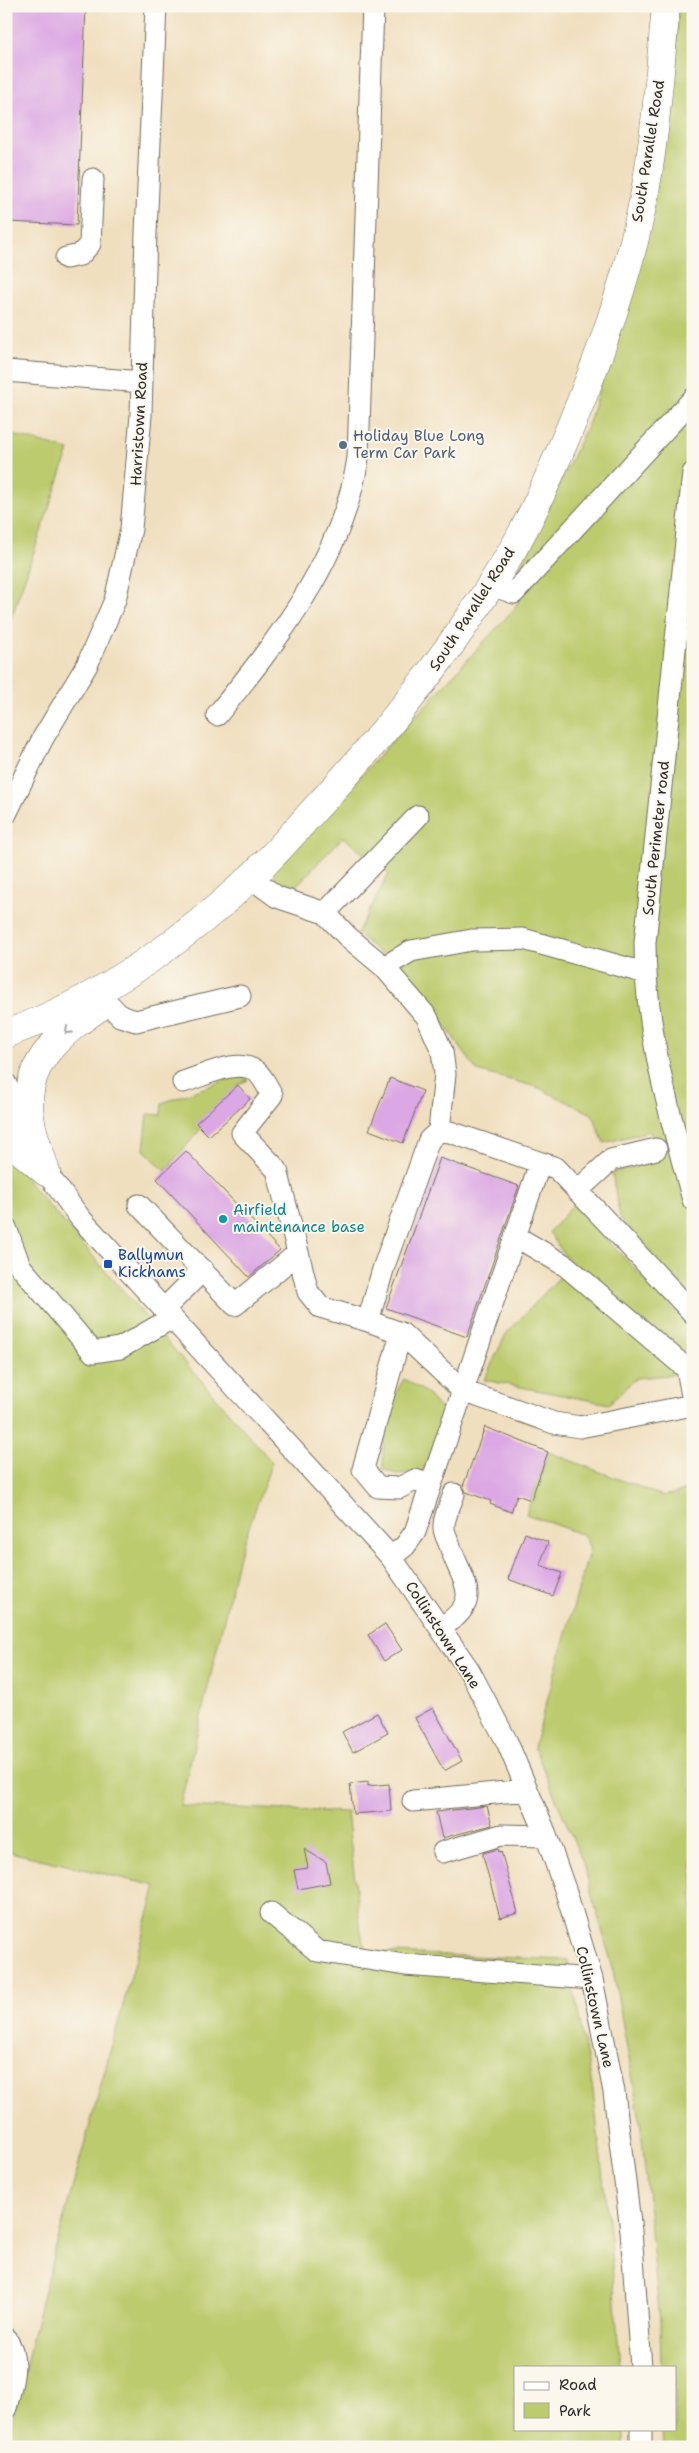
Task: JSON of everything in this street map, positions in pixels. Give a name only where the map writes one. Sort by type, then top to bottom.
[{"type":"main road","name":"South Parallel Road","points":[[6,1034],[102,991],[188,933],[251,878],[370,749],[423,684],[506,562],[544,490],[587,390],[627,269],[645,192],[666,6]]},
{"type":"main road","points":[[46,1172],[30,1116],[31,1085],[45,1052],[78,1022],[119,994],[158,954]]},
{"type":"main road","points":[[6,1130],[22,1152],[46,1172]]},
{"type":"street","name":"Harristown Road","points":[[6,814],[43,738],[87,666],[114,600],[132,528],[141,415],[156,6]]},
{"type":"street","points":[[217,715],[274,645],[297,609],[337,534],[354,483],[358,458],[373,6]]},
{"type":"street","points":[[66,258],[80,255],[90,244],[93,179]]},
{"type":"street","points":[[6,371],[142,382]]},
{"type":"street","points":[[491,585],[514,593],[693,399]]},
{"type":"street","name":"South Perimeter road","points":[[693,473],[645,943],[645,972],[659,1076],[693,1200]]},
{"type":"street","points":[[324,913],[418,816]]},
{"type":"street","points":[[251,878],[276,897],[324,913],[347,936],[384,967],[427,1017],[442,1051],[445,1074],[440,1131]]},
{"type":"street","points":[[384,967],[411,951],[472,940],[523,939],[645,972]]},
{"type":"street","points":[[107,1002],[120,1016],[136,1021],[240,996]]},
{"type":"street","points":[[183,1082],[234,1067],[247,1067],[259,1073],[272,1095],[242,1133],[277,1170],[308,1292],[320,1307],[401,1332],[462,1390],[554,1423],[580,1427],[693,1403],[687,1369],[566,1266],[515,1236]]},
{"type":"street","name":"Collinstown Lane","points":[[6,1084],[17,1114],[46,1172],[82,1219],[391,1557],[469,1670],[506,1742],[546,1836],[566,1892],[592,1979],[616,2112],[631,2231],[641,2366]]},
{"type":"street","points":[[368,1321],[384,1266],[429,1140],[440,1131],[450,1132],[556,1168],[693,1313]]},
{"type":"street","points":[[577,1191],[611,1160],[656,1149]]},
{"type":"street","points":[[391,1557],[405,1546],[414,1532],[540,1163]]},
{"type":"street","points":[[139,1205],[236,1305],[298,1253]]},
{"type":"street","points":[[6,1228],[13,1270],[93,1352],[120,1348],[168,1313],[203,1270]]},
{"type":"street","points":[[401,1332],[362,1469],[378,1487],[399,1488],[415,1480],[430,1485]]},
{"type":"street","points":[[440,1628],[456,1618],[467,1603],[467,1588],[444,1527],[454,1494]]},
{"type":"street","points":[[413,1801],[527,1790]]},
{"type":"street","points":[[442,1852],[501,1835],[546,1836]]},
{"type":"street","points":[[271,1913],[317,1951],[405,1965],[592,1979]]},
{"type":"street","points":[[6,2339],[11,2344],[15,2366],[6,2408]]},
{"type":"street","points":[[641,2430],[641,2447]]},
{"type":"green space","points":[[678,6],[693,6],[693,1287],[687,1292],[645,1250],[620,1218],[612,1173],[659,1160],[650,1131],[604,1143],[592,1114],[537,1087],[477,1071],[418,987],[357,933],[389,874],[343,837],[296,886],[276,886],[274,870],[514,609],[529,582],[519,569],[589,422],[648,230],[676,70]]},
{"type":"green space","points":[[6,433],[69,450],[6,633]]},
{"type":"green space","points":[[240,1075],[248,1080],[238,1085],[165,1171],[144,1150],[148,1114],[161,1115],[162,1103]]},
{"type":"green space","points":[[6,1146],[30,1184],[272,1462],[239,1555],[180,1806],[347,1812],[361,1934],[368,1952],[568,1960],[593,2090],[610,2239],[620,2366],[514,2366],[514,2430],[624,2430],[624,2447],[6,2447],[42,2297],[156,1886],[6,1851]]},
{"type":"green space","points":[[573,1205],[693,1329],[693,1368],[670,1375],[636,1378],[609,1404],[484,1380],[506,1334],[571,1265],[549,1232]]},
{"type":"green space","points":[[404,1379],[425,1392],[449,1418],[422,1472],[396,1474],[383,1469],[383,1444],[388,1412]]},
{"type":"green space","points":[[548,1452],[663,1496],[693,1489],[693,2447],[664,2447],[663,2430],[676,2430],[676,2366],[661,2366],[660,2322],[640,2120],[612,1965],[582,1860],[534,1747],[590,1548],[583,1535],[526,1514]]},
{"type":"building","points":[[6,6],[86,6],[77,225],[6,222]]},
{"type":"building","points":[[390,1078],[423,1091],[403,1143],[369,1130]]},
{"type":"building","points":[[238,1085],[250,1099],[209,1136],[196,1123]]},
{"type":"building","name":"Airfield maintenance base","points":[[186,1151],[280,1250],[249,1277],[157,1179]]},
{"type":"building","points":[[440,1158],[519,1186],[467,1337],[386,1308]]},
{"type":"building","points":[[485,1427],[548,1452],[531,1500],[517,1495],[511,1512],[490,1504],[491,1501],[466,1492],[463,1486]]},
{"type":"building","points":[[525,1533],[548,1542],[540,1565],[562,1573],[553,1596],[508,1579]]},
{"type":"building","points":[[385,1624],[402,1650],[384,1661],[368,1635]]},
{"type":"building","points":[[433,1708],[462,1761],[444,1771],[415,1718]]},
{"type":"building","points":[[377,1713],[388,1733],[353,1752],[342,1732]]},
{"type":"building","points":[[368,1782],[368,1786],[389,1784],[391,1811],[353,1814],[350,1784]]},
{"type":"building","points":[[487,1806],[492,1825],[442,1838],[436,1812]]},
{"type":"building","points":[[304,1849],[326,1862],[330,1883],[298,1889],[294,1870],[308,1868]]},
{"type":"building","points":[[498,1849],[499,1852],[501,1851],[518,1913],[500,1918],[483,1856],[483,1853]]},
{"type":"place","name":"Holiday Blue Long Term Car Park","points":[[343,445]]},
{"type":"place","name":"Airfield maintenance base","points":[[223,1219]]},
{"type":"place","name":"Ballymun Kickhams","points":[[108,1264]]}]
